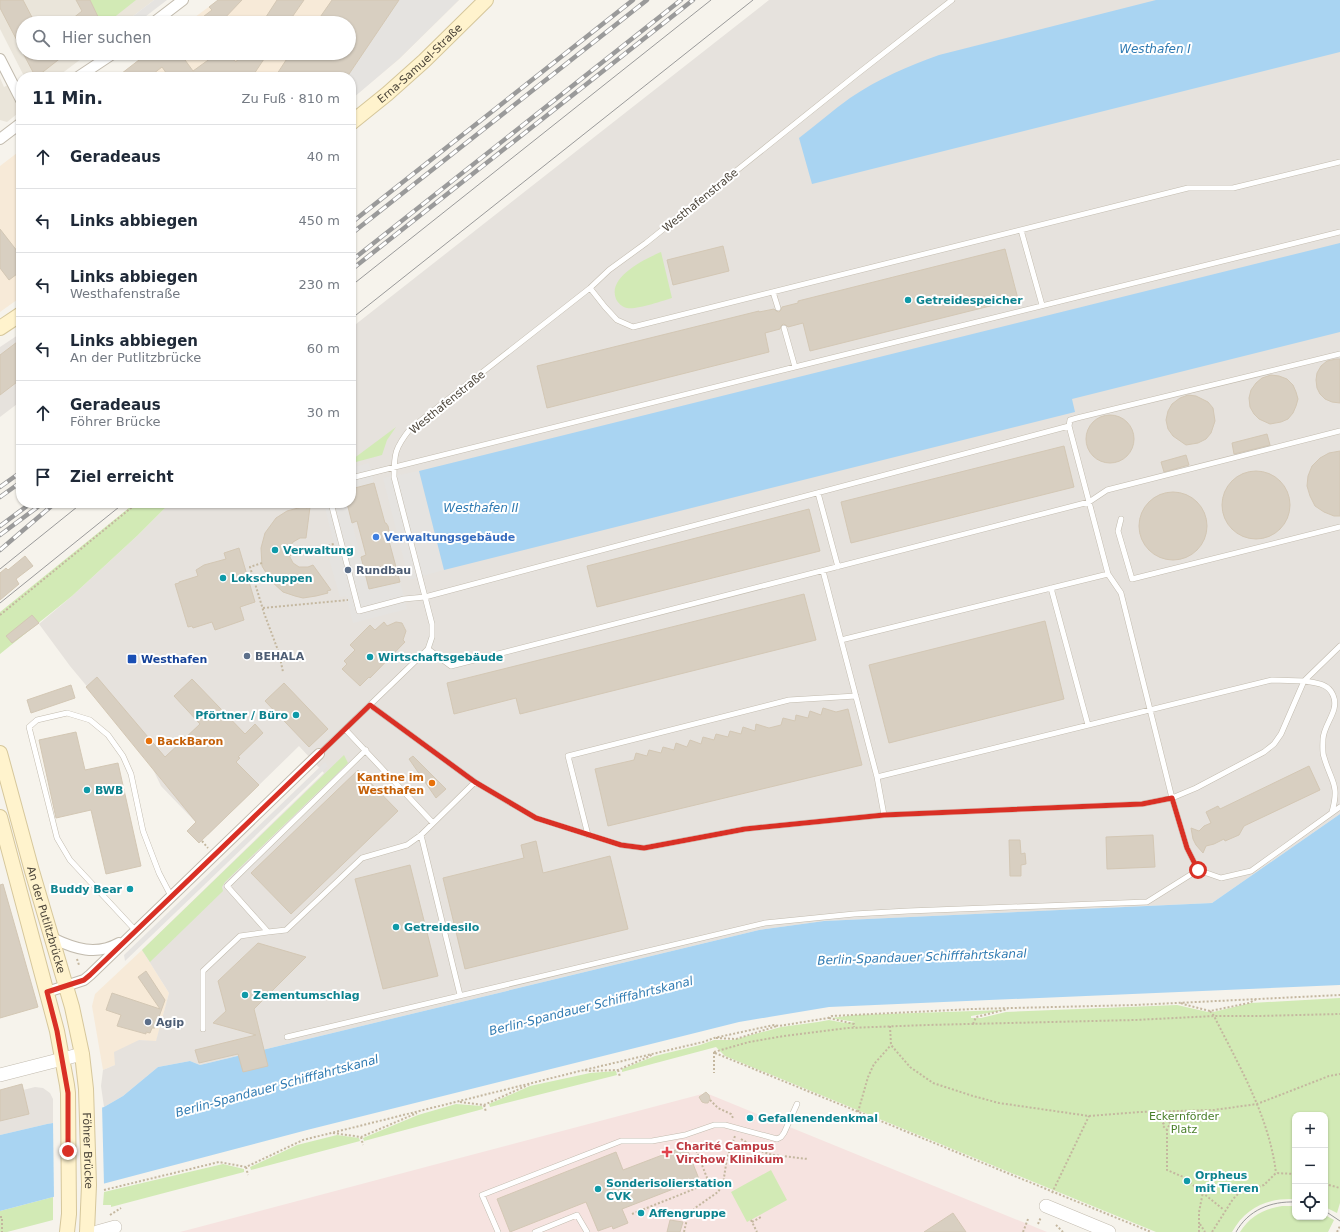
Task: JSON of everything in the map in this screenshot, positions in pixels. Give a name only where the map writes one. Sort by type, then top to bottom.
[{"type":"main road","name":"Erna-Samuel-Straße","points":[[356,119],[424,61],[486,0]]},
{"type":"main road","points":[[0,328],[16,317]]},
{"type":"main road","name":"An der Putlitzbrücke","points":[[0,753],[32,871],[72,1007],[82,1054],[86,1089]]},
{"type":"main road","name":"An der Putlitzbrücke","points":[[0,817],[57,1031],[68,1093]]},
{"type":"main road","name":"Föhrer Brücke","points":[[86,1089],[89,1212],[88,1232]]},
{"type":"main road","name":"Föhrer Brücke","points":[[67,1232],[69,1217],[68,1093]]},
{"type":"street","points":[[162,16],[183,0]]},
{"type":"street","points":[[0,59],[16,90]]},
{"type":"street","points":[[86,72],[104,60]]},
{"type":"street","points":[[0,139],[16,127]]},
{"type":"street","points":[[47,992],[84,980],[90,975],[319,754]]},
{"type":"street","points":[[52,938],[74,948],[92,950],[104,949],[126,939]]},
{"type":"street","points":[[0,1075],[82,1054]]},
{"type":"street","points":[[1046,1206],[1109,1232]]},
{"type":"street","points":[[97,1232],[115,1227]]},
{"type":"lane","name":"Westhafenstraße","points":[[428,649],[432,636],[432,624],[394,478],[395,454],[400,442],[410,430],[590,288],[609,270],[646,243],[952,0]]},
{"type":"lane","points":[[590,288],[617,320],[633,326],[1188,188],[1233,188],[1340,162]]},
{"type":"lane","points":[[1021,230],[1042,306]]},
{"type":"lane","points":[[356,477],[795,366],[1340,232]]},
{"type":"lane","points":[[774,292],[778,308]]},
{"type":"lane","points":[[784,328],[795,366]]},
{"type":"lane","points":[[1340,354],[1077,418],[1070,420],[1069,426],[1108,574],[1121,593],[1172,798],[1187,848],[1198,870],[1221,878],[1251,871],[1340,807]]},
{"type":"lane","points":[[331,508],[358,611],[404,599],[425,597],[1069,426]]},
{"type":"lane","points":[[319,754],[428,649],[451,666],[1089,502],[1107,490],[1340,431]]},
{"type":"lane","points":[[818,493],[838,567]]},
{"type":"lane","points":[[1121,518],[1118,531],[1132,579],[1340,527]]},
{"type":"lane","points":[[823,571],[877,776],[884,815]]},
{"type":"lane","points":[[841,640],[1108,574]]},
{"type":"lane","points":[[1051,588],[1088,725]]},
{"type":"lane","points":[[370,705],[475,782],[536,818],[621,845],[644,848],[745,829],[884,815],[1142,804],[1172,798],[1196,788],[1269,748],[1281,734],[1304,681],[1340,646]]},
{"type":"lane","points":[[877,776],[1272,680],[1304,681],[1323,685],[1332,692],[1334,697],[1335,708],[1324,732],[1323,748],[1323,756],[1335,781],[1336,799],[1332,812]]},
{"type":"lane","points":[[588,834],[568,756],[789,700],[856,696]]},
{"type":"lane","points":[[136,931],[70,860],[57,838],[29,727],[37,720],[67,713],[90,720],[108,735],[123,756],[131,774],[143,831],[159,873],[171,896]]},
{"type":"lane","points":[[345,729],[433,823]]},
{"type":"lane","points":[[268,932],[227,886],[366,750]]},
{"type":"lane","points":[[203,1029],[203,971],[240,936],[286,930],[362,858],[407,845],[421,835],[475,782]]},
{"type":"lane","points":[[421,835],[460,995]]},
{"type":"lane","points":[[287,1037],[765,922],[908,911],[1147,902],[1198,870]]},
{"type":"lane","points":[[498,1232],[482,1196],[621,1141],[652,1141],[684,1135],[714,1125],[725,1125],[777,1139],[784,1134],[797,1104]]},
{"type":"lane","points":[[535,1232],[577,1215],[587,1232]]},
{"type":"path","points":[[0,616],[131,508]]},
{"type":"path","points":[[289,555],[341,542]]},
{"type":"path","points":[[262,564],[250,567],[279,654],[283,672]]},
{"type":"path","points":[[263,608],[355,599]]},
{"type":"path","points":[[77,957],[79,965]]},
{"type":"path","points":[[714,1038],[736,1039],[779,1026],[828,1018],[832,1016],[1011,1008],[1135,1005],[1340,995]]},
{"type":"path","points":[[1180,1002],[1210,1011],[1249,1003],[1259,998]]},
{"type":"path","points":[[973,1024],[976,1017],[1011,1008]]},
{"type":"path","points":[[1210,1011],[1214,1016],[1257,1104],[1274,1154],[1276,1173]]},
{"type":"path","points":[[714,1052],[738,1045],[784,1036],[814,1031],[854,1028],[1134,1020],[1214,1016],[1340,1014]]},
{"type":"path","points":[[828,1018],[854,1024],[854,1028]]},
{"type":"path","points":[[104,1190],[220,1162],[246,1167],[303,1140],[703,1042],[714,1038],[774,1025],[779,1026]]},
{"type":"path","points":[[890,1026],[891,1045],[910,1067],[933,1083],[999,1103],[1089,1116],[1140,1112],[1214,1110],[1257,1104],[1329,1076],[1340,1074]]},
{"type":"path","points":[[736,1039],[738,1045]]},
{"type":"path","points":[[858,1112],[868,1077],[874,1064],[891,1045]]},
{"type":"path","points":[[714,1052],[714,1073]]},
{"type":"path","points":[[714,1052],[1150,1232]]},
{"type":"path","points":[[584,1070],[618,1070],[648,1058],[654,1053]]},
{"type":"path","points":[[618,1070],[620,1077]]},
{"type":"path","points":[[458,1102],[484,1105],[533,1083]]},
{"type":"path","points":[[484,1105],[486,1112]]},
{"type":"path","points":[[331,1133],[361,1137],[420,1111]]},
{"type":"path","points":[[1166,1111],[1166,1120],[1163,1126],[1167,1130]]},
{"type":"path","points":[[1046,1206],[1089,1116]]},
{"type":"path","points":[[1166,1120],[1170,1123],[1167,1130],[1168,1170],[1188,1179],[1189,1182],[1224,1210]]},
{"type":"path","points":[[632,1214],[709,1183],[691,1139],[684,1135]]},
{"type":"path","points":[[684,1232],[687,1218],[694,1208],[718,1192],[723,1184],[727,1158],[735,1135],[763,1152],[773,1155],[808,1159]]},
{"type":"path","points":[[361,1137],[363,1146]]},
{"type":"path","points":[[246,1167],[248,1176]]},
{"type":"path","points":[[1212,1232],[1221,1219],[1224,1210],[1240,1193],[1264,1184],[1276,1173],[1292,1174]]},
{"type":"path","points":[[1328,1185],[1340,1188]]},
{"type":"path","points":[[1199,1232],[1199,1212],[1203,1192]]},
{"type":"path","points":[[0,1217],[2,1216],[2,1232]]},
{"type":"path","points":[[757,1232],[751,1221],[761,1217]]},
{"type":"path","points":[[1023,1232],[1028,1219]]},
{"type":"path","points":[[1199,1223],[1205,1232]]},
{"type":"path","points":[[1337,1232],[1340,1226]]},
{"type":"shaded area","points":[[0,0],[154,0],[133,16],[16,16],[16,60],[80,60],[64,72],[22,72],[0,29]]},
{"type":"shaded area","points":[[154,0],[167,0],[146,16],[133,16]]},
{"type":"shaded area","points":[[218,0],[459,0],[399,59],[356,95],[356,72],[123,72],[139,60],[356,60],[356,16],[196,16]]},
{"type":"shaded area","points":[[399,0],[459,0],[399,59],[356,95],[356,72],[350,72]]},
{"type":"shaded area","name":"Westhafen","points":[[769,0],[1340,0],[1340,814],[1212,903],[824,921],[759,930],[200,1065],[190,1061],[158,1067],[123,1096],[104,1107],[101,1086],[103,1070],[115,1065],[114,1052],[139,1040],[156,1041],[169,993],[142,950],[324,773],[299,746],[208,835],[161,786],[149,761],[70,666],[39,624],[72,596],[165,508],[356,508],[356,324]]},
{"type":"shaded area","points":[[0,78],[4,87],[8,85],[16,101],[16,115],[7,122],[0,120]]},
{"type":"shaded area","points":[[16,154],[16,301],[0,312],[0,166]]},
{"type":"shaded area","points":[[16,336],[16,405],[0,417],[0,347]]},
{"type":"shaded area","points":[[369,463],[374,483],[356,488],[356,467]]},
{"type":"shaded area","points":[[419,471],[444,570],[409,580],[383,478]]},
{"type":"shaded area","name":"Rundbau","points":[[325,508],[348,508],[369,589],[400,582],[407,609],[353,623],[346,596],[340,597],[329,559],[337,557]]},
{"type":"shaded area","points":[[325,762],[328,766],[125,961],[124,955]]},
{"type":"shaded area","points":[[142,950],[169,993],[156,1042],[139,1040],[115,1065],[103,1070],[92,1006],[95,994]]},
{"type":"shaded area","points":[[22,1084],[23,1090],[35,1087],[43,1088],[50,1093],[53,1099],[53,1123],[0,1135],[0,1090]]},
{"type":"shaded area","name":"Charité Campus Virchow Klinikum","points":[[706,1093],[1047,1232],[180,1232],[437,1164]]},
{"type":"green space","points":[[90,0],[136,0],[116,16],[98,16]]},
{"type":"green space","points":[[661,252],[672,298],[636,308],[627,308],[622,306],[616,299],[615,291],[617,283],[622,276],[637,264]]},
{"type":"green space","points":[[396,427],[387,440],[382,455],[356,462],[356,457]]},
{"type":"green space","points":[[129,508],[165,508],[72,596],[0,654],[0,612]]},
{"type":"green space","points":[[344,755],[348,763],[225,882],[222,887],[223,891],[150,962],[142,950]]},
{"type":"green space","name":"Eckernförder Platz","points":[[1340,998],[1340,1203],[1337,1213],[1328,1208],[1328,1112],[1292,1112],[1292,1199],[1275,1200],[1258,1206],[1244,1216],[1232,1232],[1156,1232],[725,1056],[716,1047],[622,1072],[622,1069],[655,1056],[714,1040],[733,1040],[781,1027],[829,1020],[845,1023],[855,1022],[831,1018],[855,1015],[1005,1010],[971,1016],[971,1018],[981,1018],[1006,1012],[1177,1005],[1213,1012],[1251,1003]]},
{"type":"green space","points":[[616,1071],[617,1075],[490,1107],[489,1104],[530,1086],[590,1073]]},
{"type":"green space","points":[[456,1104],[482,1106],[483,1109],[364,1141],[363,1138],[418,1115]]},
{"type":"green space","points":[[337,1135],[359,1138],[360,1141],[251,1170],[250,1167],[297,1145]]},
{"type":"green space","points":[[223,1164],[244,1169],[244,1172],[111,1207],[111,1205],[103,1205],[104,1192]]},
{"type":"green space","points":[[771,1170],[787,1200],[747,1222],[731,1192]]},
{"type":"green space","points":[[53,1197],[53,1220],[7,1232],[0,1232],[0,1211]]},
{"type":"green space","points":[[1282,1206],[1292,1206],[1292,1220],[1328,1220],[1328,1217],[1334,1220],[1328,1232],[1240,1232],[1248,1222],[1258,1214],[1269,1209]]},
{"type":"water","name":"Westhafen I","points":[[1156,0],[1340,0],[1340,52],[812,184],[799,138],[837,107],[882,79],[905,68],[939,55]]},
{"type":"water","name":"Westhafen II","points":[[1340,243],[1340,332],[1072,399],[1075,412],[444,570],[419,471]]},
{"type":"water","name":"Berlin-Spandauer Schifffahrtskanal","points":[[1340,814],[1340,985],[829,1007],[739,1022],[307,1130],[0,1211],[0,1135],[53,1123],[104,1107],[123,1096],[158,1067],[190,1061],[200,1065],[759,930],[824,921],[1212,903]]},
{"type":"pier","points":[[102,1105],[104,1185],[54,1199],[53,1121]]},
{"type":"building","points":[[0,0],[23,0],[31,16],[16,16],[16,39],[0,8]]},
{"type":"building","points":[[76,0],[90,0],[98,16],[76,16],[82,11]]},
{"type":"building","points":[[218,0],[242,0],[227,16],[204,16],[212,10],[209,7]]},
{"type":"building","points":[[277,0],[304,0],[293,16],[267,16]]},
{"type":"building","points":[[332,0],[399,0],[350,72],[278,72],[286,60],[356,60],[356,16],[321,16]]},
{"type":"building","points":[[27,60],[58,60],[43,72],[33,72]]},
{"type":"building","points":[[139,60],[185,60],[193,71],[208,60],[234,60],[236,62],[237,60],[263,60],[255,72],[166,72],[162,67],[156,72],[123,72]]},
{"type":"building","points":[[0,229],[16,250],[16,275],[9,280],[0,268]]},
{"type":"building","points":[[723,246],[729,271],[673,285],[667,260]]},
{"type":"building","points":[[1005,249],[1018,299],[810,351],[803,323],[788,327],[783,324],[780,329],[765,333],[769,352],[547,408],[537,366],[759,311],[774,309],[779,312],[782,307],[798,303],[798,301]]},
{"type":"building","points":[[16,343],[16,383],[0,395],[0,355]]},
{"type":"building","points":[[1340,359],[1340,403],[1325,399],[1317,388],[1316,380],[1317,373],[1321,366],[1327,361]]},
{"type":"building","points":[[1271,375],[1287,379],[1293,385],[1298,399],[1293,413],[1288,419],[1270,424],[1259,419],[1254,414],[1250,407],[1249,398],[1251,390],[1256,383],[1262,378]]},
{"type":"building","points":[[1188,395],[1196,396],[1208,402],[1213,408],[1215,421],[1211,433],[1206,439],[1198,443],[1186,445],[1173,436],[1168,429],[1166,420],[1168,411],[1172,404],[1180,398]]},
{"type":"building","points":[[1110,415],[1119,417],[1127,422],[1132,430],[1134,439],[1132,448],[1127,456],[1119,461],[1110,463],[1101,461],[1093,456],[1088,448],[1086,439],[1088,430],[1093,422],[1101,417]]},
{"type":"building","points":[[1267,434],[1270,445],[1234,454],[1232,443]]},
{"type":"building","points":[[1064,446],[1074,487],[851,543],[841,502]]},
{"type":"building","points":[[1340,451],[1340,516],[1334,516],[1315,506],[1307,486],[1308,476],[1312,466],[1320,458],[1329,453]]},
{"type":"building","points":[[1186,455],[1189,465],[1164,472],[1161,462]]},
{"type":"building","points":[[1256,471],[1269,474],[1280,481],[1287,492],[1290,505],[1287,518],[1280,529],[1269,536],[1256,539],[1243,536],[1232,529],[1225,518],[1222,505],[1225,492],[1232,481],[1243,474]]},
{"type":"building","name":"Verwaltungsgebäude","points":[[374,483],[385,523],[388,526],[391,541],[389,541],[400,582],[369,589],[361,557],[366,555],[357,521],[352,523],[348,508],[356,508],[356,488]]},
{"type":"building","points":[[1173,492],[1186,495],[1197,502],[1204,513],[1207,526],[1204,539],[1197,550],[1186,557],[1173,560],[1160,557],[1149,550],[1142,539],[1139,526],[1142,513],[1149,502],[1160,495]]},
{"type":"building","name":"Verwaltung","points":[[298,508],[310,508],[306,538],[300,538],[293,542],[290,547],[289,555],[293,563],[299,567],[308,567],[313,565],[331,590],[327,591],[328,593],[303,598],[283,592],[271,581],[262,566],[261,548],[265,533],[276,518],[287,511]]},
{"type":"building","points":[[809,509],[820,551],[597,607],[587,566]]},
{"type":"building","points":[[239,548],[255,602],[240,607],[244,620],[215,630],[212,622],[193,628],[192,626],[188,627],[175,584],[198,576],[196,570],[204,565],[226,559],[224,553]]},
{"type":"building","points":[[25,556],[33,566],[16,579],[19,584],[0,600],[0,573],[6,568],[8,570]]},
{"type":"building","points":[[804,594],[816,640],[520,714],[516,698],[454,714],[447,683]]},
{"type":"building","points":[[32,615],[39,623],[12,643],[6,636]]},
{"type":"building","points":[[1045,621],[1064,699],[889,743],[869,665]]},
{"type":"building","name":"Wirtschaftsgebäude","points":[[384,622],[387,626],[396,622],[402,623],[406,631],[403,640],[405,642],[370,678],[369,677],[360,686],[342,669],[347,664],[344,661],[355,650],[350,645],[370,625],[375,630]]},
{"type":"building","points":[[97,677],[165,757],[200,724],[174,696],[192,679],[245,734],[255,724],[263,733],[238,757],[240,758],[236,762],[259,785],[199,843],[187,831],[196,822],[86,687]]},
{"type":"building","name":"Pförtner / Büro","points":[[284,683],[328,729],[309,747],[265,701]]},
{"type":"building","points":[[71,685],[75,698],[31,713],[27,700]]},
{"type":"building","points":[[823,708],[836,712],[848,709],[862,765],[608,826],[595,769],[634,760],[636,753],[647,756],[649,750],[661,753],[663,747],[674,750],[676,743],[687,747],[690,740],[701,744],[703,737],[714,740],[716,734],[728,737],[730,731],[741,734],[743,727],[755,731],[756,724],[769,728],[781,725],[783,718],[795,721],[796,715],[808,718],[810,711],[821,715]]},
{"type":"building","name":"BWB","points":[[76,732],[85,770],[118,763],[141,866],[106,874],[91,810],[56,818],[39,740]]},
{"type":"building","points":[[413,756],[446,789],[436,798],[409,759]]},
{"type":"building","points":[[1309,766],[1320,790],[1244,826],[1239,835],[1225,841],[1224,839],[1206,846],[1203,853],[1196,845],[1191,828],[1199,831],[1204,826],[1211,823],[1206,812],[1218,806],[1220,809]]},
{"type":"building","points":[[358,770],[398,811],[291,914],[251,873]]},
{"type":"building","points":[[1153,835],[1155,867],[1107,869],[1106,837]]},
{"type":"building","points":[[1009,840],[1020,840],[1021,854],[1025,853],[1026,864],[1021,865],[1021,876],[1010,876]]},
{"type":"building","points":[[536,841],[543,873],[610,856],[628,929],[465,969],[443,878],[524,858],[521,845]]},
{"type":"building","name":"Getreidesilo","points":[[410,865],[438,976],[383,989],[355,879]]},
{"type":"building","points":[[3,884],[38,1007],[0,1018],[0,885]]},
{"type":"building","name":"Zementumschlag","points":[[258,943],[306,957],[254,1009],[268,1066],[243,1072],[238,1054],[199,1063],[195,1050],[256,1035],[213,1023],[226,1011],[218,981]]},
{"type":"building","points":[[146,971],[165,1000],[155,1028],[152,1028],[150,1033],[146,1032],[146,1034],[117,1026],[121,1015],[106,1010],[112,993],[160,1009],[138,977]]},
{"type":"building","points":[[22,1084],[29,1114],[0,1121],[0,1090]]},
{"type":"building","points":[[706,1092],[710,1099],[708,1103],[702,1102],[699,1097]]},
{"type":"building","name":"Sonderisolierstation CVK","points":[[686,1146],[699,1179],[622,1209],[628,1223],[613,1229],[612,1226],[598,1231],[586,1202],[510,1232],[497,1199],[616,1152],[623,1170]]},
{"type":"building","points":[[953,1213],[966,1232],[924,1232]]},
{"type":"building","points":[[670,1220],[683,1222],[680,1232],[667,1232]]},
{"type":"tram line","points":[[356,282],[711,0]]},
{"type":"tram line","points":[[356,315],[753,0]]},
{"type":"tram line","points":[[0,569],[76,508]]},
{"type":"tram line","points":[[0,603],[118,508]]},
{"type":"tram line","points":[[1236,1232],[1247,1218],[1261,1208],[1277,1203],[1292,1202]]},
{"type":"tram line","points":[[1328,1213],[1340,1221]]},
{"type":"railway","points":[[356,219],[633,0]]},
{"type":"railway","points":[[356,230],[647,0]]},
{"type":"railway","points":[[356,257],[681,0]]},
{"type":"railway","points":[[356,266],[693,0]]},
{"type":"railway","points":[[0,487],[16,476]]},
{"type":"railway","points":[[0,497],[16,486]]},
{"type":"railway","points":[[0,526],[24,508]]},
{"type":"railway","points":[[0,535],[36,508]]},
{"type":"railway","points":[[0,550],[49,508]]},
{"type":"place","name":"Getreidespeicher","points":[[908,300]]},
{"type":"place","name":"Verwaltungsgebäude","points":[[376,537]]},
{"type":"place","name":"Verwaltung","points":[[275,550]]},
{"type":"place","name":"Rundbau","points":[[348,570]]},
{"type":"place","name":"Lokschuppen","points":[[223,578]]},
{"type":"place","name":"BEHALA","points":[[247,656]]},
{"type":"place","name":"Wirtschaftsgebäude","points":[[370,657]]},
{"type":"place","name":"Westhafen","points":[[132,659]]},
{"type":"place","name":"Pförtner / Büro","points":[[296,715]]},
{"type":"place","name":"BackBaron","points":[[149,741]]},
{"type":"place","name":"Kantine im Westhafen","points":[[432,783]]},
{"type":"place","name":"BWB","points":[[87,790]]},
{"type":"place","name":"Buddy Bear","points":[[130,889]]},
{"type":"place","name":"Getreidesilo","points":[[396,927]]},
{"type":"place","name":"Zementumschlag","points":[[245,995]]},
{"type":"place","name":"Agip","points":[[148,1022]]},
{"type":"place","name":"Gefallenendenkmal","points":[[750,1118]]},
{"type":"place","name":"Charité Campus Virchow Klinikum","points":[[667,1152]]},
{"type":"place","name":"Orpheus mit Tieren","points":[[1187,1181]]},
{"type":"place","name":"Sonderisolierstation CVK","points":[[598,1189]]},
{"type":"place","name":"Affengruppe","points":[[641,1213]]},
{"type":"route","points":[[68,1151],[68,1093],[57,1031],[47,992],[84,980],[90,975],[370,705],[475,782],[536,818],[621,845],[644,848],[745,829],[884,815],[1142,804],[1172,798],[1187,848],[1198,870]]}]
